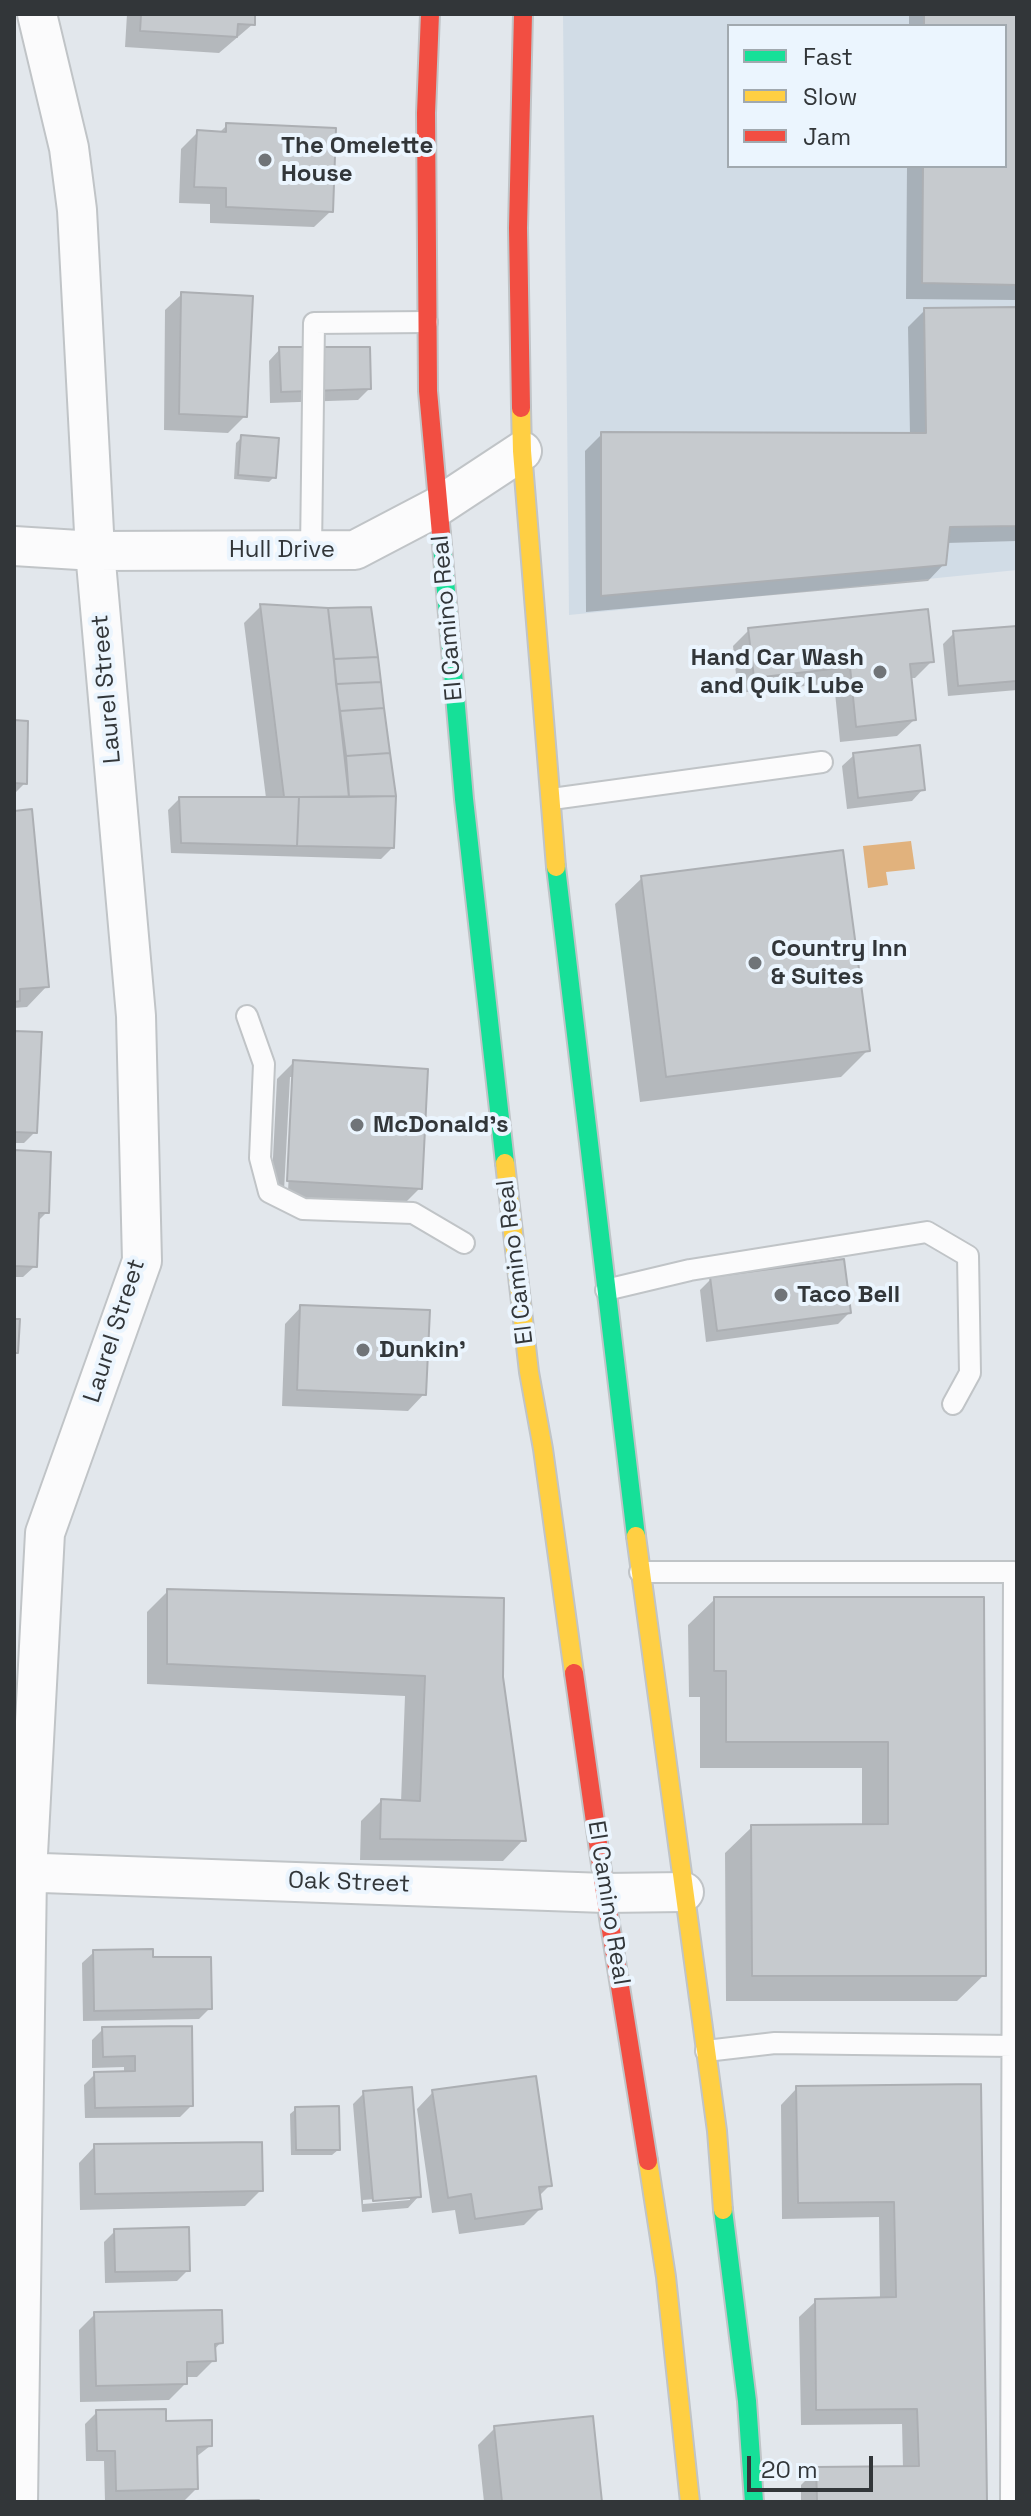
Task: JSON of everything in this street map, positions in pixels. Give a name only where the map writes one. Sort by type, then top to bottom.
[{"type":"main road","name":"El Camino Real","points":[[430,14],[426,113],[428,391],[479,937],[529,1372],[543,1449],[605,1893],[666,2277],[690,2502]]},
{"type":"main road","points":[[523,14],[518,228],[522,451],[557,887],[640,1572],[706,2051],[747,2401],[754,2502]]},
{"type":"street","name":"Laurel Street","points":[[18,2502],[20,1873],[45,1533],[142,1261],[136,1016],[95,551],[77,210],[69,148],[37,14]]},
{"type":"street","name":"Hull Drive","points":[[14,546],[95,551],[355,550],[437,507],[522,451]]},
{"type":"street","name":"Oak Street","points":[[20,1873],[605,1893],[684,1892]]},
{"type":"lane","points":[[311,550],[314,323],[427,322]]},
{"type":"lane","points":[[552,799],[822,762]]},
{"type":"lane","points":[[247,1016],[264,1064],[260,1158],[269,1192],[303,1209],[413,1213],[464,1243]]},
{"type":"lane","points":[[606,1290],[690,1270],[927,1232],[968,1256],[970,1373],[953,1404]]},
{"type":"lane","points":[[640,1572],[1014,1572],[1011,2502]]},
{"type":"lane","points":[[706,2051],[775,2043],[1013,2046]]},
{"type":"shaded area","points":[[563,14],[1017,14],[1017,570],[569,615]]},
{"type":"shaded area","points":[[911,841],[915,869],[886,872],[888,885],[868,888],[863,846]]},
{"type":"building","points":[[141,14],[255,14],[255,25],[238,24],[237,37],[140,31]]},
{"type":"building","points":[[924,14],[1017,14],[1017,285],[922,283],[923,168],[1007,168],[1007,24],[924,24]]},
{"type":"building","name":"The Omelette House","points":[[226,123],[336,128],[333,212],[226,207],[226,188],[194,187],[197,130],[226,132]]},
{"type":"building","points":[[181,292],[253,296],[247,417],[179,414]]},
{"type":"building","points":[[1017,307],[1017,526],[950,527],[946,565],[601,596],[601,432],[926,433],[924,308]]},
{"type":"building","points":[[279,347],[370,347],[371,389],[281,392]]},
{"type":"building","points":[[241,435],[279,438],[276,478],[238,475]]},
{"type":"building","points":[[260,604],[328,608],[349,797],[284,797]]},
{"type":"building","points":[[371,607],[378,657],[334,659],[328,608]]},
{"type":"building","name":"Hand Car Wash and Quik Lube","points":[[928,609],[934,662],[910,664],[916,720],[856,727],[850,667],[754,678],[748,628]]},
{"type":"building","points":[[1017,626],[1017,681],[958,686],[953,631]]},
{"type":"building","points":[[378,657],[381,682],[336,684],[334,659]]},
{"type":"building","points":[[381,682],[384,708],[340,711],[336,684]]},
{"type":"building","points":[[384,708],[390,753],[346,756],[340,711]]},
{"type":"building","points":[[14,720],[28,721],[27,784],[14,783]]},
{"type":"building","points":[[920,745],[925,790],[858,798],[853,753]]},
{"type":"building","points":[[390,753],[396,796],[349,797],[346,756]]},
{"type":"building","points":[[396,796],[394,848],[297,846],[299,797]]},
{"type":"building","points":[[179,797],[299,797],[297,846],[181,843]]},
{"type":"building","points":[[32,809],[49,987],[20,989],[20,1001],[14,1002],[14,811]]},
{"type":"building","name":"Country Inn & Suites","points":[[843,850],[870,1051],[666,1077],[641,876]]},
{"type":"building","points":[[14,1031],[42,1032],[37,1133],[14,1132]]},
{"type":"building","name":"McDonald's","points":[[293,1060],[428,1069],[422,1189],[287,1181]]},
{"type":"building","points":[[14,1150],[51,1152],[49,1213],[39,1213],[37,1267],[14,1266]]},
{"type":"building","name":"Taco Bell","points":[[844,1259],[851,1313],[717,1331],[710,1277]]},
{"type":"building","name":"Dunkin'","points":[[300,1305],[430,1310],[426,1395],[297,1390]]},
{"type":"building","points":[[14,1319],[20,1319],[18,1353],[14,1353]]},
{"type":"building","points":[[167,1589],[504,1598],[503,1677],[526,1841],[380,1839],[381,1799],[420,1801],[425,1676],[167,1664]]},
{"type":"building","points":[[714,1597],[984,1597],[986,1976],[752,1976],[751,1825],[888,1824],[888,1742],[726,1742],[726,1671],[714,1671]]},
{"type":"building","points":[[153,1949],[153,1957],[211,1957],[212,2009],[94,2011],[93,1950]]},
{"type":"building","points":[[192,2026],[193,2106],[95,2108],[94,2072],[135,2071],[135,2056],[103,2057],[102,2027]]},
{"type":"building","points":[[536,2076],[552,2186],[539,2187],[542,2209],[475,2219],[471,2194],[448,2198],[432,2090]]},
{"type":"building","points":[[981,2084],[987,2502],[817,2502],[816,2467],[919,2466],[917,2409],[816,2410],[815,2299],[896,2297],[894,2202],[798,2203],[796,2086]]},
{"type":"building","points":[[412,2087],[421,2197],[373,2201],[363,2091]]},
{"type":"building","points":[[339,2106],[340,2150],[296,2150],[295,2107]]},
{"type":"building","points":[[262,2142],[263,2191],[95,2194],[94,2144]]},
{"type":"building","points":[[189,2227],[190,2271],[115,2272],[114,2229]]},
{"type":"building","points":[[222,2310],[223,2343],[215,2344],[216,2361],[187,2362],[187,2384],[96,2386],[94,2312]]},
{"type":"building","points":[[166,2409],[166,2421],[212,2420],[212,2446],[197,2447],[198,2489],[116,2491],[115,2451],[97,2451],[96,2410]]},
{"type":"building","points":[[593,2416],[602,2502],[502,2502],[494,2426]]},
{"type":"building","points":[[259,2500],[259,2502],[195,2501]]},
{"type":"traffic: fast","points":[[441,534],[464,799],[505,1163]]},
{"type":"traffic: fast","points":[[556,867],[636,1536]]},
{"type":"traffic: fast","points":[[723,2210],[747,2401],[754,2502]]},
{"type":"traffic: slow","points":[[521,408],[556,867]]},
{"type":"traffic: slow","points":[[505,1163],[529,1372],[543,1449],[574,1673]]},
{"type":"traffic: slow","points":[[636,1536],[717,2131],[723,2210]]},
{"type":"traffic: slow","points":[[648,2161],[666,2277],[690,2502]]},
{"type":"traffic: jam","points":[[430,14],[426,113],[428,391],[441,534]]},
{"type":"traffic: jam","points":[[521,408],[518,228],[523,14]]},
{"type":"traffic: jam","points":[[574,1673],[648,2161]]},
{"type":"place","name":"The Omelette House","points":[[265,160]]},
{"type":"place","name":"Hand Car Wash and Quik Lube","points":[[880,672]]},
{"type":"place","name":"Country Inn & Suites","points":[[755,963]]},
{"type":"place","name":"McDonald's","points":[[357,1125]]},
{"type":"place","name":"Taco Bell","points":[[781,1295]]},
{"type":"place","name":"Dunkin'","points":[[363,1350]]}]
